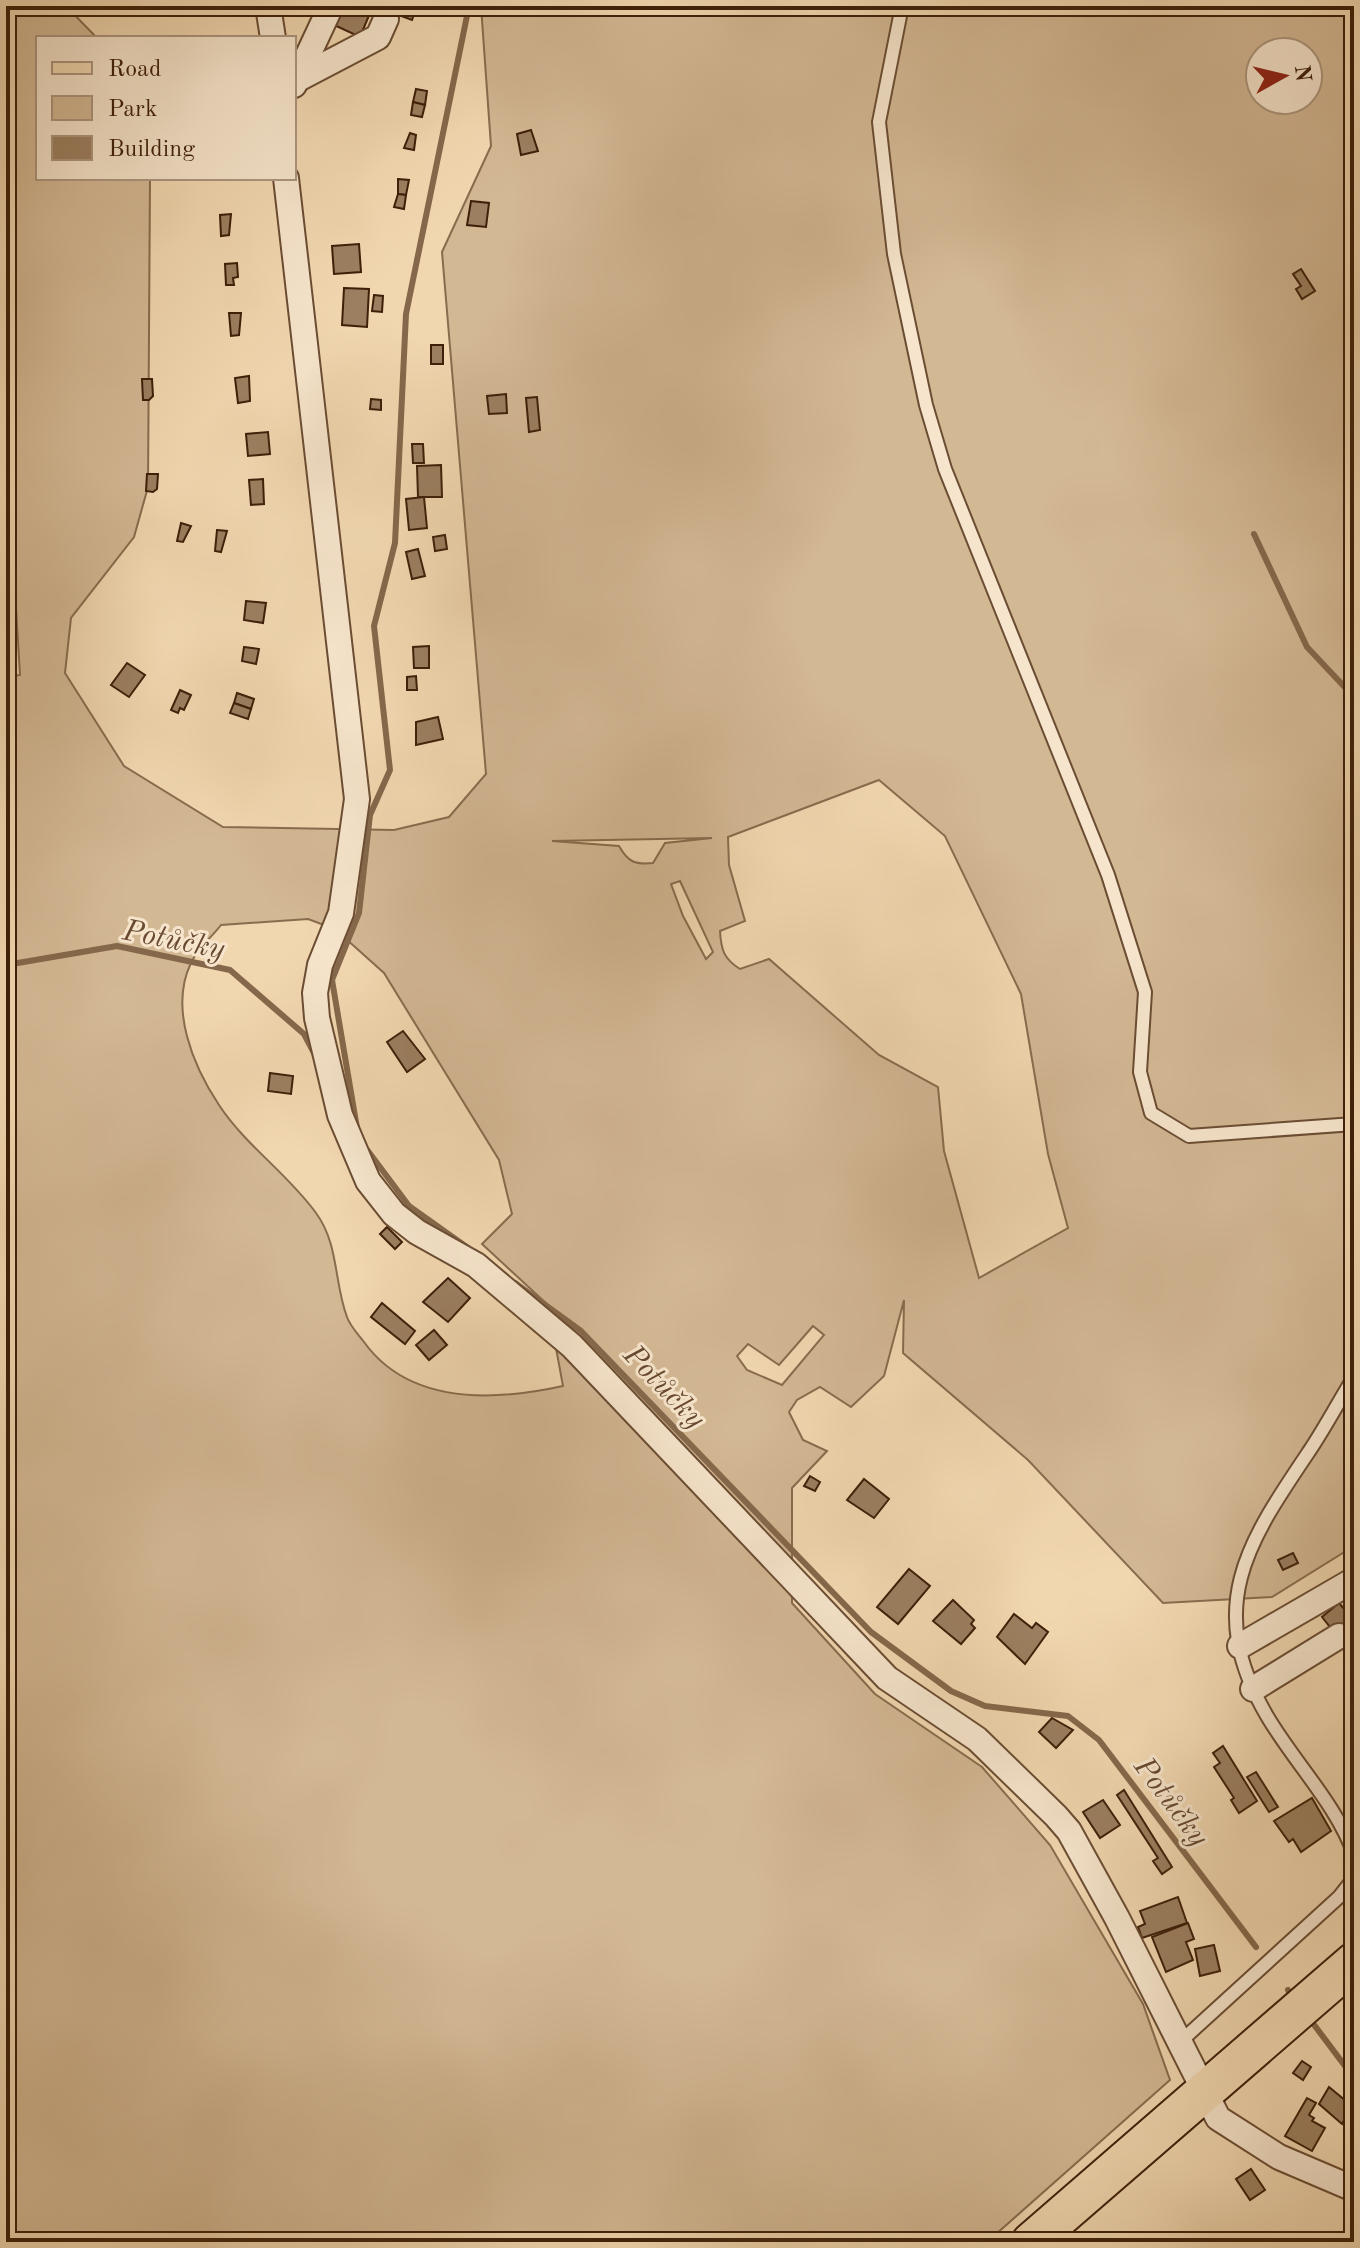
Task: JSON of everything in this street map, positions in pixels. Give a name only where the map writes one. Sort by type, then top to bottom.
[{"type":"main road","points":[[1031,2242],[1354,1962]]},
{"type":"street","points":[[268,6],[273,36]]},
{"type":"street","points":[[296,77],[331,6]]},
{"type":"street","points":[[296,80],[378,37],[386,19]]},
{"type":"street","points":[[286,180],[357,799],[341,913],[320,965],[315,993],[340,1115],[368,1181],[394,1214],[417,1232],[476,1265],[572,1346],[887,1678],[977,1739],[1056,1816],[1069,1831],[1110,1906],[1206,2089],[1218,2118],[1245,2137],[1307,2171],[1354,2189]]},
{"type":"street","points":[[1240,1646],[1354,1580]]},
{"type":"street","points":[[1253,1689],[1339,1636]]},
{"type":"lane","points":[[902,6],[879,122],[894,254],[923,390],[945,469],[1102,860],[1122,919],[1145,992],[1140,1072],[1151,1113],[1189,1136],[1354,1124]]},
{"type":"lane","points":[[1354,1377],[1253,1539],[1236,1589],[1240,1646],[1253,1689],[1281,1739],[1346,1835],[1354,1854]]},
{"type":"lane","points":[[1180,2042],[1339,1897],[1354,1878]]},
{"type":"green space","points":[[6,6],[66,6],[95,36],[36,36],[36,180],[150,180],[148,487],[134,537],[71,618],[65,673],[124,766],[223,827],[394,830],[449,817],[486,774],[442,252],[491,146],[481,6],[1354,6],[1354,1546],[1272,1597],[1163,1603],[1028,1460],[903,1353],[904,1300],[884,1376],[851,1407],[820,1387],[797,1400],[789,1412],[803,1440],[827,1451],[792,1488],[792,1603],[875,1694],[982,1767],[1050,1845],[1143,2004],[1170,2080],[987,2242],[6,2242],[6,677],[20,675],[16,608],[6,597]],"holes":[[[879,780],[945,836],[1021,994],[1048,1154],[1068,1228],[979,1278],[944,1151],[938,1087],[879,1055],[769,959],[740,969],[730,962],[721,944],[720,931],[745,921],[729,865],[728,837]],[[712,838],[665,843],[653,863],[633,861],[619,846],[552,841]],[[680,881],[713,952],[706,959],[683,916],[671,884]],[[308,919],[335,929],[384,973],[499,1160],[512,1214],[482,1244],[548,1305],[563,1386],[510,1394],[455,1394],[405,1378],[383,1363],[348,1320],[329,1238],[316,1213],[230,1120],[209,1090],[193,1055],[183,1017],[185,980],[194,958],[221,925]],[[813,1326],[824,1335],[782,1385],[747,1370],[737,1356],[748,1344],[779,1365]]]},
{"type":"building","points":[[342,6],[373,6],[360,37],[334,25]]},
{"type":"building","points":[[383,6],[417,6],[412,20],[382,9]]},
{"type":"building","points":[[416,89],[427,91],[425,105],[413,102]]},
{"type":"building","points":[[413,102],[425,105],[422,117],[411,115]]},
{"type":"building","points":[[531,130],[538,151],[521,155],[517,134]]},
{"type":"building","points":[[410,133],[416,135],[414,150],[404,148]]},
{"type":"building","points":[[398,179],[409,180],[406,195],[398,194]]},
{"type":"building","points":[[398,194],[406,195],[404,209],[394,207]]},
{"type":"building","points":[[471,201],[489,203],[486,227],[467,225]]},
{"type":"building","points":[[231,214],[229,235],[221,236],[220,215]]},
{"type":"building","points":[[359,244],[361,272],[334,274],[332,246]]},
{"type":"building","points":[[237,263],[238,277],[233,278],[234,285],[226,285],[225,264]]},
{"type":"building","points":[[1301,269],[1315,291],[1302,299],[1296,289],[1301,286],[1293,274]]},
{"type":"building","points":[[344,288],[369,289],[367,327],[342,325]]},
{"type":"building","points":[[374,295],[383,296],[382,312],[372,311]]},
{"type":"building","points":[[229,313],[241,313],[239,335],[231,336]]},
{"type":"building","points":[[431,345],[443,345],[443,364],[431,364]]},
{"type":"building","points":[[249,376],[250,401],[238,403],[235,378]]},
{"type":"building","points":[[142,379],[152,379],[153,396],[149,400],[143,400]]},
{"type":"building","points":[[506,394],[507,413],[489,414],[487,396]]},
{"type":"building","points":[[537,397],[540,430],[529,432],[526,398]]},
{"type":"building","points":[[371,399],[381,400],[381,410],[370,409]]},
{"type":"building","points":[[268,432],[270,454],[248,456],[246,434]]},
{"type":"building","points":[[412,444],[423,444],[424,463],[413,463]]},
{"type":"building","points":[[441,465],[442,497],[418,497],[417,466]]},
{"type":"building","points":[[147,474],[158,474],[157,489],[153,492],[146,491]]},
{"type":"building","points":[[263,479],[264,504],[251,505],[249,480]]},
{"type":"building","points":[[424,497],[427,528],[409,530],[406,499]]},
{"type":"building","points":[[181,523],[191,526],[183,542],[177,541]]},
{"type":"building","points":[[217,530],[227,531],[221,552],[215,551]]},
{"type":"building","points":[[445,535],[447,549],[435,551],[433,537]]},
{"type":"building","points":[[418,549],[425,576],[412,579],[406,552]]},
{"type":"building","points":[[246,601],[266,603],[263,623],[244,620]]},
{"type":"building","points":[[429,646],[429,668],[414,668],[413,647]]},
{"type":"building","points":[[244,647],[259,649],[256,664],[242,661]]},
{"type":"building","points":[[127,663],[145,675],[129,697],[111,685]]},
{"type":"building","points":[[416,676],[417,690],[407,690],[407,677]]},
{"type":"building","points":[[180,690],[191,695],[184,710],[180,708],[178,713],[171,710]]},
{"type":"building","points":[[237,693],[254,699],[251,709],[234,703]]},
{"type":"building","points":[[234,703],[251,709],[248,719],[230,713]]},
{"type":"building","points":[[438,717],[443,739],[416,745],[416,722]]},
{"type":"building","points":[[403,1031],[425,1059],[407,1072],[387,1042]]},
{"type":"building","points":[[270,1073],[293,1076],[291,1094],[268,1091]]},
{"type":"building","points":[[387,1227],[402,1242],[395,1249],[380,1234]]},
{"type":"building","points":[[448,1278],[470,1298],[448,1322],[423,1302]]},
{"type":"building","points":[[382,1303],[415,1331],[405,1344],[371,1317]]},
{"type":"building","points":[[434,1330],[447,1345],[429,1360],[416,1345]]},
{"type":"building","points":[[810,1476],[820,1482],[815,1491],[804,1486]]},
{"type":"building","points":[[864,1479],[889,1499],[874,1518],[847,1500]]},
{"type":"building","points":[[1293,1553],[1298,1563],[1283,1570],[1278,1560]]},
{"type":"building","points":[[909,1569],[930,1586],[898,1624],[877,1607]]},
{"type":"building","points":[[953,1600],[974,1620],[971,1624],[975,1628],[961,1644],[933,1621]]},
{"type":"building","points":[[1339,1603],[1351,1617],[1354,1614],[1354,1624],[1350,1619],[1334,1632],[1322,1617]]},
{"type":"building","points":[[1014,1614],[1032,1628],[1036,1623],[1048,1632],[1025,1664],[997,1637]]},
{"type":"building","points":[[1052,1718],[1073,1730],[1056,1748],[1039,1732]]},
{"type":"building","points":[[1223,1746],[1257,1801],[1239,1813],[1231,1800],[1234,1798],[1214,1767],[1220,1763],[1213,1753]]},
{"type":"building","points":[[1256,1772],[1278,1807],[1269,1812],[1247,1777]]},
{"type":"building","points":[[1124,1790],[1172,1867],[1162,1874],[1153,1861],[1158,1858],[1117,1795]]},
{"type":"building","points":[[1312,1798],[1331,1831],[1301,1852],[1293,1839],[1289,1842],[1274,1821]]},
{"type":"building","points":[[1103,1800],[1120,1825],[1100,1838],[1083,1812]]},
{"type":"building","points":[[1178,1897],[1187,1923],[1142,1938],[1138,1927],[1145,1924],[1140,1911]]},
{"type":"building","points":[[1188,1923],[1194,1939],[1186,1942],[1193,1960],[1166,1972],[1152,1937]]},
{"type":"building","points":[[1214,1945],[1220,1971],[1200,1976],[1195,1949]]},
{"type":"building","points":[[1302,2061],[1311,2067],[1303,2080],[1293,2073]]},
{"type":"building","points":[[1329,2087],[1352,2106],[1342,2124],[1319,2104]]},
{"type":"building","points":[[1307,2098],[1316,2103],[1309,2115],[1314,2118],[1312,2121],[1325,2128],[1312,2151],[1285,2136]]},
{"type":"building","points":[[1251,2169],[1265,2190],[1250,2200],[1236,2179]]},
{"type":"waterway","points":[[357,1128],[332,980],[359,913],[370,815],[390,770],[374,626],[395,543],[406,314],[469,6]]},
{"type":"waterway","points":[[1254,534],[1307,647],[1354,697]]},
{"type":"waterway","name":"Potůčky","points":[[6,965],[117,946],[230,970],[304,1034],[314,1053]]},
{"type":"waterway","name":"Potůčky","points":[[368,1151],[409,1206],[468,1248]]},
{"type":"waterway","name":"Potůčky","points":[[515,1283],[581,1331],[871,1632],[951,1691],[985,1706],[1068,1716],[1099,1740],[1256,1947]]},
{"type":"waterway","name":"Potůčky","points":[[1312,2022],[1354,2078]]}]
